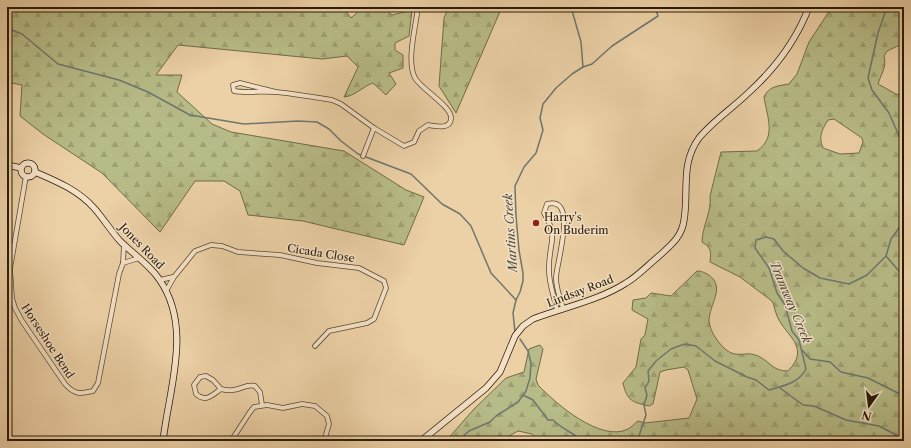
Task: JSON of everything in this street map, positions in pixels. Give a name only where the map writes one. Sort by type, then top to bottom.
[{"type":"street","points":[[276,92],[240,92],[234,91],[233,85],[234,83],[240,83],[276,92],[332,100],[341,104],[374,128],[404,146],[414,142],[419,131],[428,125],[442,126],[450,123],[451,115],[449,111],[418,83],[413,73],[412,56],[418,7]]},
{"type":"street","name":"Lindsay Road","points":[[421,441],[486,388],[500,372],[511,342],[523,326],[533,319],[603,294],[625,284],[678,238],[684,221],[685,174],[693,149],[707,129],[747,94],[776,63],[796,35],[809,7]]},
{"type":"street","points":[[364,156],[374,128]]},
{"type":"street","points":[[30,163],[34,166],[35,172],[31,176],[26,176],[22,173],[21,168],[25,164],[30,163]]},
{"type":"street","points":[[7,165],[21,168]]},
{"type":"street","name":"Jones Road","points":[[35,172],[66,186],[82,196],[124,244],[160,280],[166,291],[176,320],[177,340],[162,441]]},
{"type":"street","name":"Horseshoe Bend","points":[[26,176],[8,269],[12,298],[15,308],[22,321],[72,392],[82,394],[93,391],[98,382],[119,274],[123,263],[124,244]]},
{"type":"street","points":[[552,203],[558,205],[561,209],[565,228],[557,263],[556,278],[560,309],[550,282],[549,267],[553,235],[552,226],[544,213],[546,204],[552,203]]},
{"type":"street","name":"Cicada Close","points":[[174,277],[196,251],[211,245],[222,246],[238,252],[280,255],[317,263],[359,268],[384,281],[386,288],[374,319],[367,323],[329,331],[315,346]]},
{"type":"street","points":[[123,263],[139,258]]},
{"type":"street","points":[[160,280],[174,277]]},
{"type":"street","points":[[166,291],[174,277]]},
{"type":"street","points":[[221,389],[209,397],[204,398],[196,394],[194,389],[198,379],[206,376],[213,380],[221,389],[232,391],[248,386],[255,386],[260,392],[262,404]]},
{"type":"street","points":[[231,441],[254,407],[262,404],[283,408],[302,404],[321,409],[327,416],[329,424],[324,441]]},
{"type":"green space","points":[[7,7],[343,7],[351,18],[363,7],[383,7],[392,15],[412,10],[409,36],[395,43],[395,50],[403,55],[403,68],[389,73],[396,84],[386,95],[373,83],[352,95],[344,97],[358,67],[347,56],[322,59],[178,45],[156,75],[182,75],[177,92],[212,124],[231,132],[344,151],[406,190],[424,197],[404,245],[303,221],[248,215],[240,191],[224,181],[195,181],[160,232],[102,173],[43,134],[20,116],[22,85],[7,82]]},
{"type":"green space","points":[[449,7],[502,7],[456,113],[439,86],[444,18]]},
{"type":"green space","points":[[832,7],[904,7],[904,43],[887,51],[884,56],[884,67],[878,84],[896,94],[904,95],[904,441],[538,441],[532,434],[518,431],[500,441],[446,441],[474,409],[506,378],[524,372],[529,349],[540,345],[543,349],[536,379],[538,385],[567,411],[592,426],[605,431],[617,432],[628,429],[638,421],[645,423],[689,418],[697,399],[688,370],[684,367],[660,372],[653,404],[649,406],[631,400],[626,394],[623,383],[636,367],[641,339],[645,335],[648,319],[632,310],[633,300],[646,298],[651,293],[671,296],[697,271],[709,275],[714,280],[716,285],[709,321],[712,332],[721,345],[729,352],[737,354],[753,354],[762,358],[778,370],[788,371],[795,362],[798,354],[797,347],[794,340],[779,320],[775,312],[774,304],[740,277],[710,262],[710,250],[708,246],[702,242],[702,236],[710,207],[710,196],[721,152],[757,151],[763,145],[769,133],[764,97],[771,89],[789,84],[797,74],[809,42]],"holes":[[[834,119],[862,138],[863,142],[859,153],[840,154],[823,148],[821,140],[822,130],[828,120]]]},
{"type":"waterway","points":[[571,7],[581,42],[583,67]]},
{"type":"waterway","name":"Martins Creek","points":[[515,332],[513,313],[523,281],[516,216],[515,186],[524,167],[536,153],[543,130],[540,118],[543,104],[556,88],[572,74],[583,67],[592,64],[612,46],[658,16],[655,7]]},
{"type":"waterway","points":[[887,7],[878,33],[868,78],[872,90],[889,113],[904,147]]},
{"type":"waterway","points":[[7,28],[22,34],[58,64],[119,80],[148,92],[190,115],[244,124],[298,121],[317,122],[329,129],[341,141],[358,154],[411,174],[442,204],[460,214],[471,226],[491,273],[516,300]]},
{"type":"waterway","name":"Tramway Creek","points":[[636,441],[646,415],[644,405],[647,395],[645,388],[649,381],[648,371],[656,361],[671,349],[685,344],[696,346],[715,361],[756,380],[769,390],[795,381],[806,369],[799,340],[792,331],[785,305],[777,293],[769,268],[755,248],[756,240],[766,237],[774,239],[783,251],[803,268],[820,278],[849,284],[867,275],[886,256],[891,239],[904,221]]},
{"type":"waterway","points":[[886,256],[904,277]]},
{"type":"waterway","name":"Martins Creek","points":[[458,441],[469,431],[490,422],[496,416],[518,402],[526,391],[530,378],[531,363],[528,351],[520,339]]},
{"type":"waterway","points":[[802,350],[810,359],[830,362],[841,372],[868,378],[904,396]]},
{"type":"waterway","points":[[780,388],[803,405],[814,406],[846,420],[879,426],[904,439]]},
{"type":"waterway","points":[[523,395],[533,400],[548,420],[553,420],[583,441]]},
{"type":"place","name":"Harry's On Buderim","points":[[536,223]]}]
